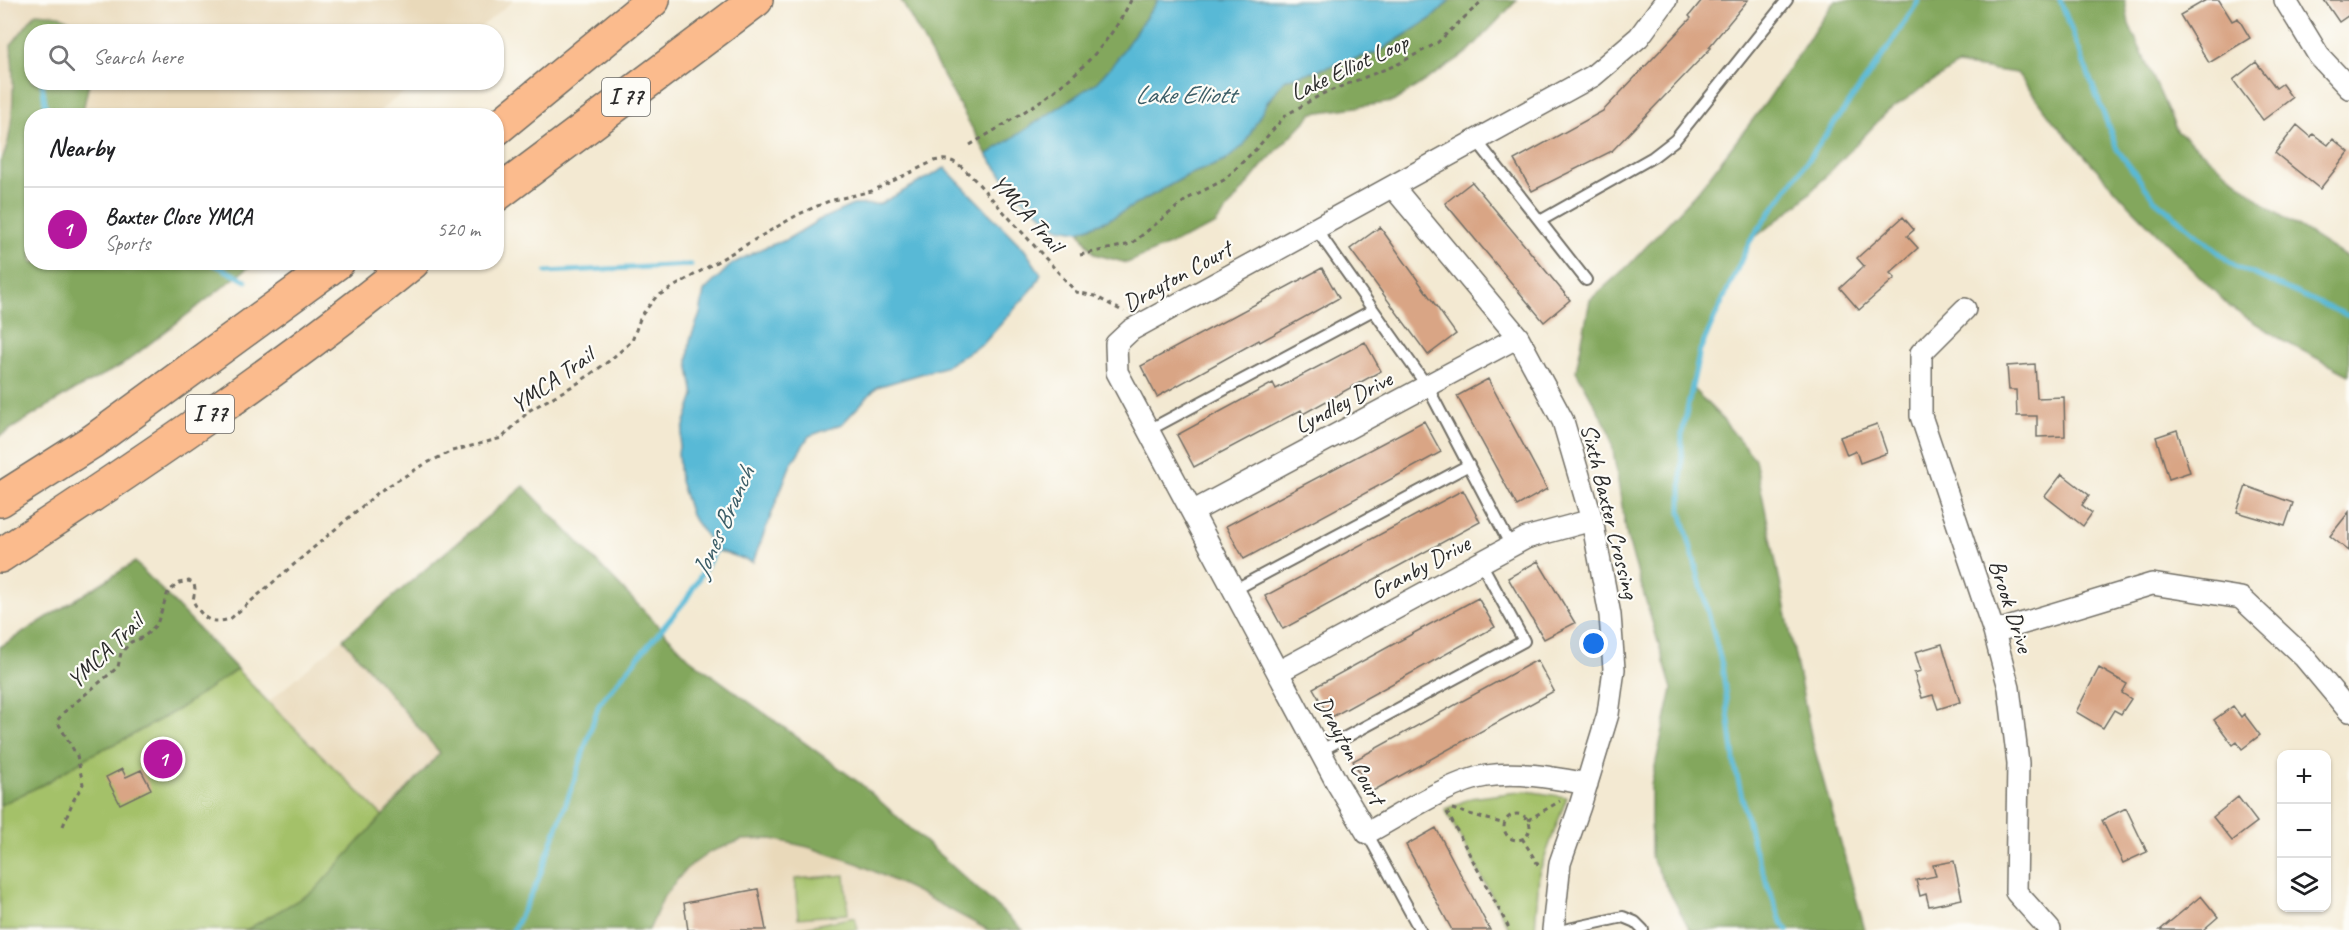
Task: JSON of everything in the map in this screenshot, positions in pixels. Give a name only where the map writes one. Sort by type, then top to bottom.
[{"type":"highway","name":"I 77","points":[[504,122],[653,0]]},
{"type":"highway","name":"I 77","points":[[504,189],[756,0]]},
{"type":"highway","name":"I 77","points":[[0,500],[93,441],[327,270]]},
{"type":"highway","name":"I 77","points":[[0,556],[146,460],[352,312],[403,270]]},
{"type":"street","name":"Drayton Court","points":[[1366,833],[1117,372],[1116,344],[1139,325],[1593,76],[1639,37],[1666,0]]},
{"type":"street","points":[[2285,0],[2319,56],[2349,88]]},
{"type":"street","name":"Sixth Baxter Crossing","points":[[1393,187],[1518,337],[1563,421],[1592,520],[1610,615],[1614,669],[1608,714],[1560,863],[1553,930]]},
{"type":"street","name":"Brook Drive","points":[[1965,309],[1921,353],[1921,417],[1994,632],[2009,688],[2018,763],[2016,892],[2050,930]]},
{"type":"street","name":"Lyndley Drive","points":[[1192,512],[1518,337]]},
{"type":"street","name":"Granby Drive","points":[[1278,672],[1527,538],[1592,520]]},
{"type":"street","points":[[1994,632],[2152,584],[2241,598],[2304,657],[2349,711]]},
{"type":"street","points":[[1366,833],[1454,787],[1486,776],[1543,776],[1587,784]]},
{"type":"lane","points":[[1540,221],[1653,157],[1675,140],[1787,0]]},
{"type":"lane","points":[[1477,141],[1586,280]]},
{"type":"lane","points":[[1316,229],[1427,386],[1511,546]]},
{"type":"lane","points":[[1149,430],[1372,310]]},
{"type":"lane","points":[[1234,590],[1468,465]]},
{"type":"lane","points":[[1320,751],[1524,641],[1481,563]]},
{"type":"lane","points":[[1366,833],[1420,930]]},
{"type":"lane","points":[[1564,930],[1623,917],[1635,922],[1642,930]]},
{"type":"path","points":[[970,145],[1039,103],[1076,75],[1106,40],[1131,0]]},
{"type":"path","name":"Lake Elliot Loop","points":[[1080,255],[1131,244],[1187,199],[1224,180],[1286,115],[1322,94],[1396,65],[1437,43],[1483,0]]},
{"type":"path","name":"YMCA Trail","points":[[63,826],[83,784],[77,756],[57,721],[63,713],[118,667],[121,653],[130,642],[144,637],[157,624],[168,592],[179,583],[189,581],[194,584],[193,601],[203,617],[218,623],[230,619],[380,491],[452,451],[502,438],[530,410],[578,383],[632,341],[641,316],[656,297],[799,214],[829,201],[872,191],[934,161],[944,159],[958,163],[1076,292],[1095,296],[1119,309],[1139,325]]},
{"type":"path","points":[[1528,820],[1568,797]]},
{"type":"path","points":[[1505,824],[1447,808],[1510,930]]},
{"type":"path","points":[[1516,814],[1528,820],[1530,830],[1522,838],[1516,839],[1509,836],[1505,824],[1516,814]]},
{"type":"path","points":[[1522,838],[1540,869]]},
{"type":"shaded area","points":[[0,0],[514,0],[485,24],[24,24],[24,90],[406,90],[384,108],[24,108],[24,270],[30,270],[0,400]]},
{"type":"shaded area","points":[[524,486],[689,658],[861,784],[1023,930],[359,930],[427,861],[268,702]]},
{"type":"green space","points":[[901,0],[1158,0],[1114,64],[1097,82],[987,155]]},
{"type":"green space","points":[[1450,0],[1517,0],[1467,53],[1393,102],[1313,113],[1262,166],[1215,225],[1127,263],[1094,254],[1079,231],[1108,220],[1188,175],[1225,161],[1284,80],[1378,52],[1432,18]]},
{"type":"green space","points":[[1835,0],[2125,0],[2129,24],[2177,131],[2272,210],[2349,259],[2349,375],[2284,341],[2231,308],[2130,206],[2054,122],[2017,73],[1957,65],[1887,112],[1802,201],[1750,241],[1700,350],[1692,388],[1718,414],[1755,459],[1812,740],[1865,930],[1690,930],[1651,857],[1651,785],[1672,689],[1627,537],[1610,432],[1576,371],[1590,300],[1630,264],[1698,191],[1767,101]]},
{"type":"green space","points":[[36,13],[59,15],[76,24],[27,24]]},
{"type":"green space","points":[[24,28],[24,90],[87,90],[84,108],[24,108],[24,270],[245,270],[122,365],[69,393],[0,436],[0,162],[9,138],[13,105],[11,45]]},
{"type":"green space","points":[[524,486],[689,658],[861,784],[1023,930],[988,930],[859,864],[808,847],[772,839],[742,840],[710,852],[686,869],[664,896],[649,930],[246,930],[314,891],[440,753],[343,639]]},
{"type":"green space","points":[[135,562],[237,669],[179,709],[93,754],[44,784],[0,805],[0,647]]},
{"type":"green space","points":[[150,579],[268,702],[428,861],[359,930],[0,930],[0,676]]},
{"type":"green space","points":[[1526,791],[1567,797],[1539,873],[1535,930],[1510,930],[1445,809],[1471,798]]},
{"type":"green space","points":[[845,875],[848,914],[798,918],[795,879]]},
{"type":"green space","points":[[855,917],[858,930],[794,929]]},
{"type":"water","name":"Lake Elliott","points":[[1158,0],[1450,0],[1432,18],[1378,52],[1284,80],[1268,101],[1244,145],[1225,161],[1188,175],[1108,220],[1079,231],[1059,228],[1017,195],[987,155],[1097,82],[1114,63]]},
{"type":"water","points":[[945,168],[1025,250],[1041,274],[1035,286],[984,343],[944,367],[877,387],[842,424],[809,436],[790,466],[753,562],[716,550],[691,515],[680,481],[678,452],[694,396],[688,362],[690,340],[700,314],[704,291],[732,264],[763,248],[786,240],[819,220],[853,205],[880,204]]},
{"type":"building","points":[[1702,0],[1748,0],[1709,47],[1711,48],[1612,151],[1532,191],[1514,160],[1603,111],[1691,18],[1689,16]]},
{"type":"building","points":[[2206,0],[2219,0],[2232,21],[2238,18],[2250,38],[2209,63],[2180,15]]},
{"type":"building","points":[[2324,0],[2349,0],[2349,15],[2339,22]]},
{"type":"building","points":[[2256,62],[2276,88],[2282,84],[2292,98],[2263,120],[2233,80]]},
{"type":"building","points":[[2297,125],[2311,137],[2313,134],[2328,145],[2333,139],[2349,152],[2320,189],[2275,153]]},
{"type":"building","points":[[1472,182],[1570,300],[1544,322],[1445,203]]},
{"type":"building","points":[[1903,217],[1914,230],[1907,236],[1918,248],[1890,273],[1895,278],[1859,310],[1840,288],[1864,266],[1857,258]]},
{"type":"building","points":[[1380,227],[1456,334],[1428,355],[1350,249]]},
{"type":"building","points":[[1322,268],[1339,298],[1157,397],[1141,366]]},
{"type":"building","points":[[1365,342],[1381,371],[1303,414],[1301,410],[1194,467],[1177,435],[1273,383],[1276,389]]},
{"type":"building","points":[[2035,364],[2037,398],[2064,397],[2065,436],[2037,437],[2037,416],[2017,416],[2016,390],[2009,390],[2007,366]]},
{"type":"building","points":[[1488,379],[1547,489],[1517,506],[1457,396]]},
{"type":"building","points":[[1424,421],[1441,452],[1244,559],[1226,526]]},
{"type":"building","points":[[1877,424],[1887,453],[1860,463],[1856,451],[1847,455],[1840,437]]},
{"type":"building","points":[[2177,430],[2190,472],[2169,479],[2156,437]]},
{"type":"building","points":[[2062,474],[2089,495],[2082,505],[2092,513],[2083,526],[2045,496]]},
{"type":"building","points":[[2246,486],[2293,503],[2285,526],[2237,512]]},
{"type":"building","points":[[1463,490],[1480,522],[1283,629],[1265,596]]},
{"type":"building","points":[[2349,512],[2349,551],[2330,536]]},
{"type":"building","points":[[1538,561],[1575,623],[1544,639],[1508,578]]},
{"type":"building","points":[[1478,598],[1495,627],[1330,718],[1313,688]]},
{"type":"building","points":[[1942,644],[1960,702],[1938,709],[1933,695],[1922,698],[1914,673],[1921,671],[1915,652]]},
{"type":"building","points":[[1537,660],[1554,691],[1371,792],[1353,761]]},
{"type":"building","points":[[2099,668],[2127,684],[2122,693],[2131,699],[2121,714],[2114,710],[2103,728],[2076,712]]},
{"type":"building","points":[[2233,706],[2241,717],[2244,714],[2260,735],[2242,749],[2237,742],[2233,745],[2214,720]]},
{"type":"building","points":[[122,769],[126,777],[141,770],[151,789],[120,804],[106,777]]},
{"type":"building","points":[[2238,797],[2257,822],[2232,841],[2213,817]]},
{"type":"building","points":[[2126,808],[2147,852],[2123,863],[2102,820]]},
{"type":"building","points":[[1436,828],[1490,930],[1452,930],[1406,845]]},
{"type":"building","points":[[1954,861],[1962,899],[1929,906],[1926,894],[1920,896],[1916,880],[1936,876],[1933,865]]},
{"type":"building","points":[[758,889],[766,930],[688,930],[684,903]]},
{"type":"building","points":[[2201,896],[2218,917],[2203,930],[2160,930]]},
{"type":"waterway","points":[[1788,930],[1781,921],[1754,848],[1735,767],[1722,665],[1681,511],[1682,433],[1700,350],[1750,241],[1886,51],[1919,0]]},
{"type":"waterway","points":[[2060,0],[2117,149],[2154,199],[2235,266],[2349,316]]},
{"type":"waterway","points":[[43,90],[46,108]]},
{"type":"waterway","points":[[546,272],[691,265]]},
{"type":"waterway","points":[[225,270],[246,281]]},
{"type":"waterway","name":"Jones Branch","points":[[513,930],[537,883],[599,704],[686,600],[716,550]]},
{"type":"place","name":"Baxter Close YMCA","points":[[163,759]]}]
